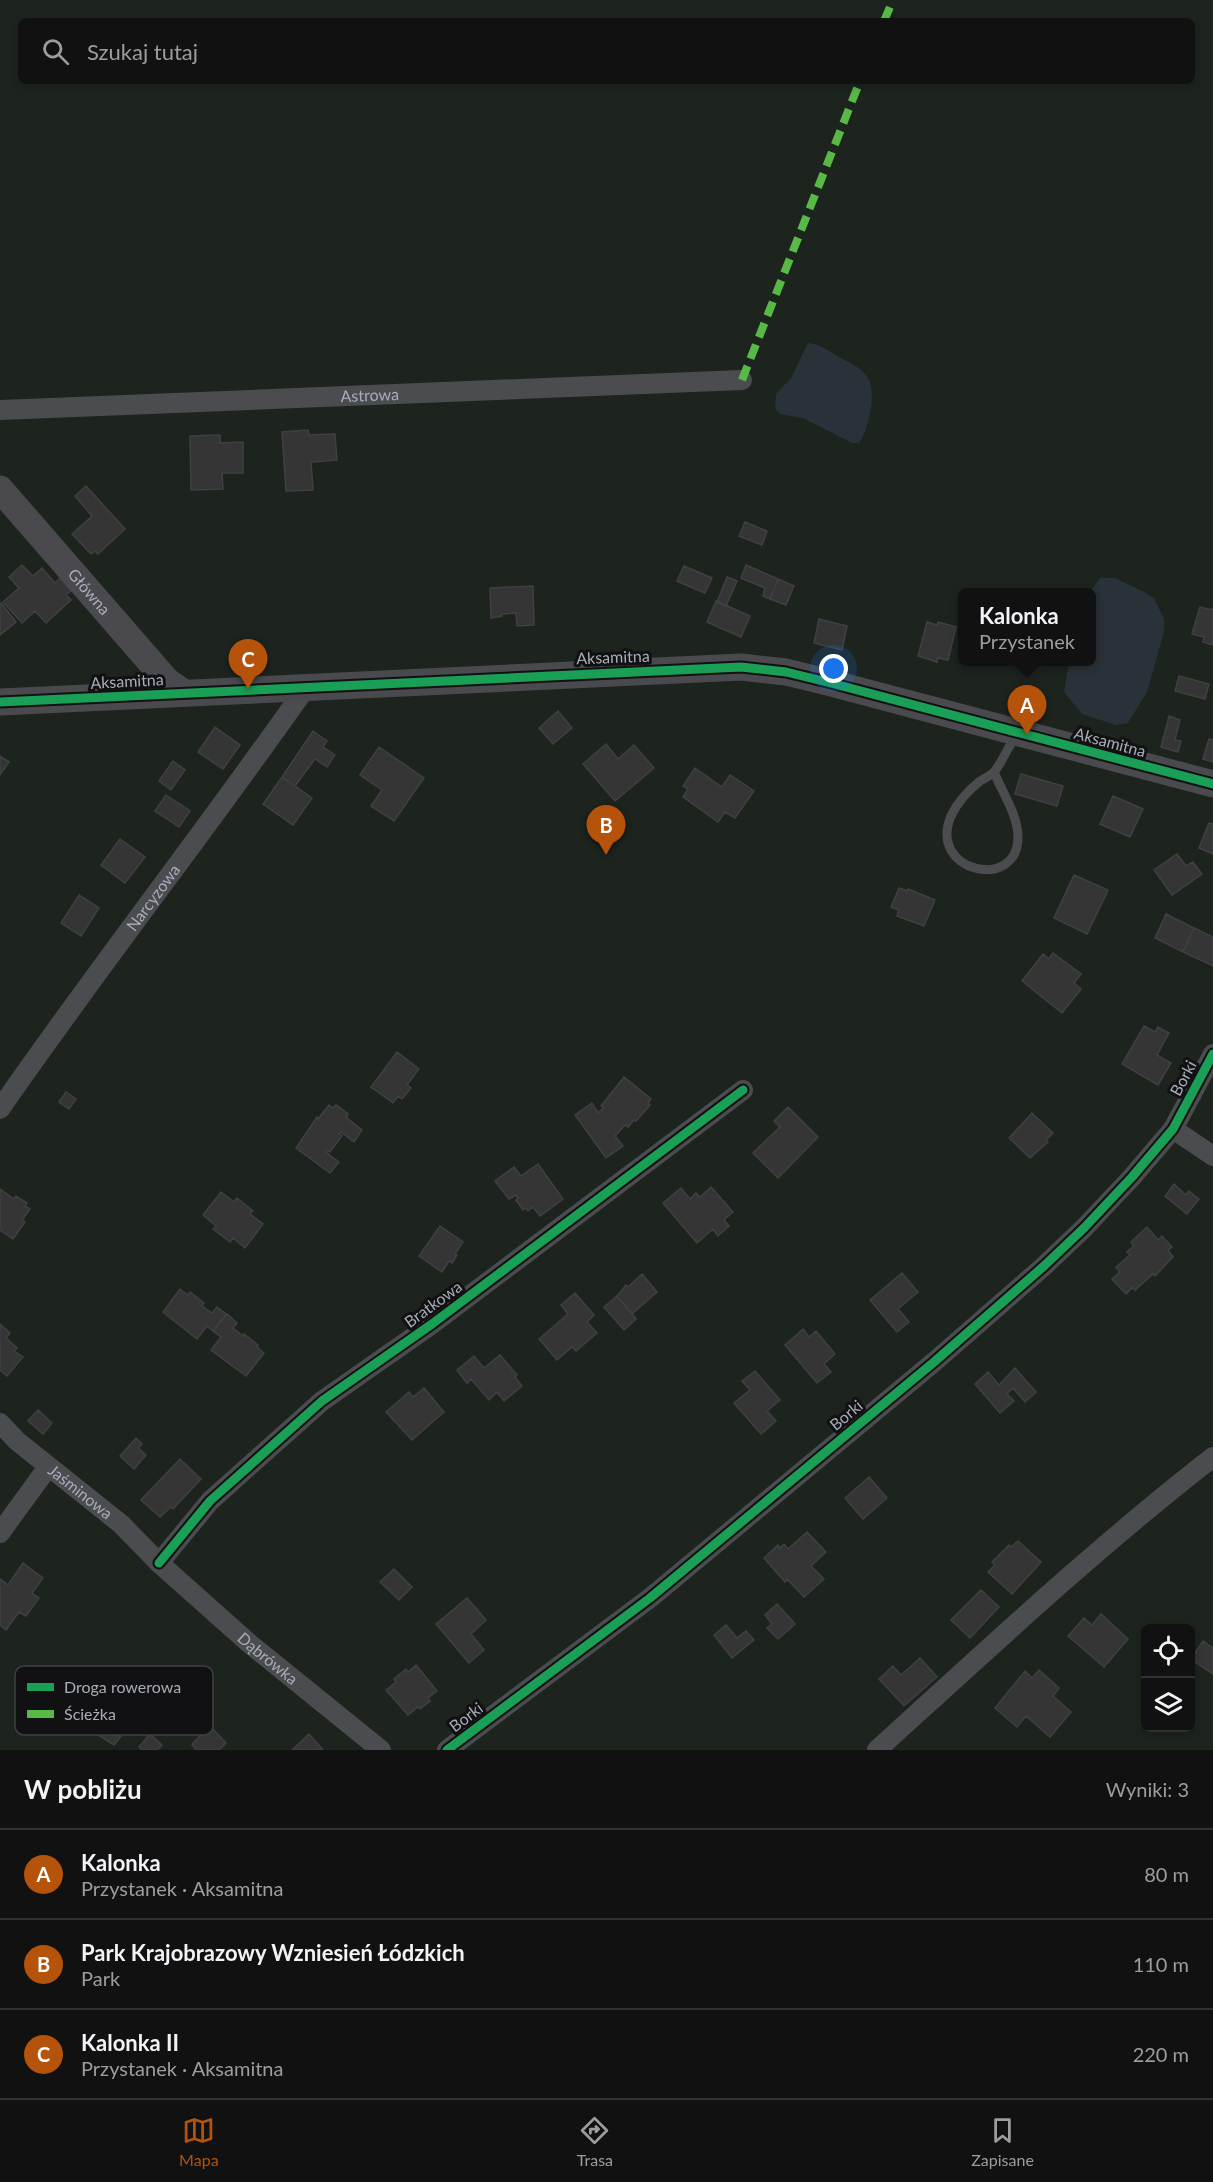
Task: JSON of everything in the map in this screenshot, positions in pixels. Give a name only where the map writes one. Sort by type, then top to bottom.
[{"type":"street","name":"Astrowa","points":[[0,410],[742,380]]},
{"type":"street","name":"Główna","points":[[0,489],[167,681],[183,692]]},
{"type":"street","name":"Aksamitna","points":[[0,702],[753,667],[817,679],[1213,784]]},
{"type":"street","name":"Narcyzowa","points":[[0,1109],[63,1018],[200,836],[307,686]]},
{"type":"street","name":"Borki","points":[[447,1750],[650,1598],[934,1362],[1036,1274],[1084,1228],[1173,1129],[1213,1054]]},
{"type":"street","name":"Bratkowa","points":[[159,1563],[210,1501],[322,1401],[432,1324],[743,1090]]},
{"type":"street","points":[[1173,1129],[1213,1156]]},
{"type":"street","name":"Jaśminowa","points":[[0,1423],[17,1441],[120,1524],[159,1563]]},
{"type":"street","points":[[877,1750],[1168,1492],[1213,1457]]},
{"type":"street","points":[[0,1533],[48,1467]]},
{"type":"street","name":"Dąbrówka","points":[[159,1563],[250,1644],[381,1750]]},
{"type":"lane","points":[[994,772],[1016,824],[1018,837],[1016,848],[1003,866],[990,870],[978,870],[966,866],[954,856],[949,843],[950,818],[957,805],[978,783],[994,772],[1017,733]]},
{"type":"shaded area","points":[[0,0],[1213,0],[1213,1750],[0,1750]]},
{"type":"shaded area","points":[[808,343],[820,346],[854,365],[870,381],[871,409],[866,429],[859,443],[852,443],[803,418],[780,414],[775,408],[776,394],[791,378]]},
{"type":"shaded area","points":[[1100,578],[1115,578],[1154,598],[1164,619],[1164,632],[1147,692],[1128,723],[1116,725],[1082,714],[1064,692],[1068,666],[1096,666],[1096,588],[1093,588]]},
{"type":"building","points":[[308,430],[309,435],[335,434],[337,460],[311,462],[313,490],[286,491],[282,432]]},
{"type":"building","points":[[220,435],[220,443],[243,442],[243,473],[222,473],[223,489],[191,490],[190,436]]},
{"type":"building","points":[[86,486],[125,529],[98,554],[95,551],[91,554],[72,534],[92,516],[75,496]]},
{"type":"building","points":[[745,522],[767,531],[762,545],[739,536]]},
{"type":"building","points":[[22,565],[33,576],[42,568],[55,583],[60,578],[71,591],[66,595],[71,600],[46,623],[35,611],[22,623],[3,602],[19,588],[9,577]]},
{"type":"building","points":[[746,565],[778,579],[770,599],[763,596],[765,588],[741,578]]},
{"type":"building","points":[[684,566],[712,578],[705,593],[677,581]]},
{"type":"building","points":[[727,577],[737,581],[726,606],[717,602]]},
{"type":"building","points":[[778,579],[794,586],[786,605],[770,599]]},
{"type":"building","points":[[533,586],[534,625],[517,626],[516,613],[491,618],[490,588]]},
{"type":"building","points":[[716,601],[750,616],[741,637],[707,622]]},
{"type":"building","points":[[0,604],[16,622],[0,635]]},
{"type":"building","points":[[1200,607],[1212,610],[1213,608],[1213,645],[1203,642],[1204,637],[1192,634]]},
{"type":"building","points":[[819,619],[847,626],[842,650],[814,643]]},
{"type":"building","points":[[927,622],[937,625],[938,622],[956,627],[948,660],[938,658],[937,662],[918,656]]},
{"type":"building","points":[[1179,676],[1209,684],[1205,699],[1175,691]]},
{"type":"building","points":[[558,711],[572,728],[553,744],[539,728]]},
{"type":"building","points":[[1169,716],[1180,720],[1175,740],[1181,741],[1178,752],[1161,747]]},
{"type":"building","points":[[215,727],[240,745],[223,769],[198,752]]},
{"type":"building","points":[[313,731],[327,741],[323,747],[335,755],[327,767],[315,759],[295,786],[282,777]]},
{"type":"building","points":[[1209,739],[1213,740],[1213,762],[1203,759]]},
{"type":"building","points":[[606,744],[618,759],[634,745],[654,768],[615,801],[583,764]]},
{"type":"building","points":[[379,747],[424,778],[394,821],[371,806],[382,790],[360,775]]},
{"type":"building","points":[[0,756],[9,762],[0,775]]},
{"type":"building","points":[[173,761],[185,770],[171,790],[159,781]]},
{"type":"building","points":[[695,768],[722,787],[730,775],[754,791],[735,818],[725,812],[718,822],[683,797],[688,789],[683,786]]},
{"type":"building","points":[[1021,774],[1063,786],[1057,806],[1015,794]]},
{"type":"building","points":[[282,777],[312,798],[293,825],[263,804]]},
{"type":"building","points":[[166,795],[190,811],[179,827],[155,811]]},
{"type":"building","points":[[1113,796],[1143,809],[1130,837],[1100,824]]},
{"type":"building","points":[[1209,823],[1213,824],[1213,854],[1199,848]]},
{"type":"building","points":[[120,839],[145,857],[125,883],[101,865]]},
{"type":"building","points":[[1177,854],[1186,866],[1193,862],[1202,874],[1172,895],[1154,870]]},
{"type":"building","points":[[1074,875],[1108,890],[1087,934],[1054,918]]},
{"type":"building","points":[[899,888],[907,891],[908,889],[935,900],[924,926],[897,916],[899,910],[891,907]]},
{"type":"building","points":[[79,895],[99,908],[81,936],[61,923]]},
{"type":"building","points":[[1166,914],[1194,928],[1183,952],[1155,938]]},
{"type":"building","points":[[1194,928],[1213,937],[1213,966],[1183,952]]},
{"type":"building","points":[[1053,953],[1081,974],[1074,983],[1081,989],[1062,1013],[1022,981],[1043,954],[1049,959]]},
{"type":"building","points":[[1144,1026],[1155,1032],[1158,1027],[1169,1033],[1157,1055],[1171,1063],[1158,1085],[1122,1064]]},
{"type":"building","points":[[397,1052],[419,1069],[407,1085],[411,1088],[402,1099],[398,1096],[393,1103],[371,1087]]},
{"type":"building","points":[[624,1077],[651,1099],[648,1103],[650,1105],[636,1121],[634,1120],[628,1127],[625,1125],[615,1136],[623,1146],[606,1158],[575,1115],[592,1103],[598,1113]]},
{"type":"building","points":[[66,1092],[76,1099],[69,1109],[59,1102]]},
{"type":"building","points":[[329,1105],[333,1108],[336,1105],[348,1114],[346,1117],[362,1130],[354,1142],[341,1132],[339,1134],[342,1136],[330,1152],[327,1150],[326,1152],[339,1162],[330,1173],[296,1148],[317,1117],[318,1119]]},
{"type":"building","points":[[788,1107],[818,1137],[778,1178],[753,1153],[780,1127],[774,1121]]},
{"type":"building","points":[[1032,1113],[1053,1133],[1046,1140],[1048,1142],[1030,1158],[1009,1138]]},
{"type":"building","points":[[538,1164],[563,1199],[540,1216],[533,1207],[528,1211],[526,1208],[523,1210],[516,1200],[518,1198],[516,1195],[509,1199],[495,1181],[514,1167],[521,1176]]},
{"type":"building","points":[[1174,1184],[1186,1195],[1189,1191],[1199,1199],[1187,1214],[1165,1196]]},
{"type":"building","points":[[711,1187],[733,1212],[724,1220],[729,1226],[718,1236],[713,1229],[697,1243],[663,1203],[681,1188],[690,1199],[696,1193],[700,1197]]},
{"type":"building","points":[[0,1189],[14,1199],[16,1196],[27,1203],[25,1206],[30,1209],[22,1220],[25,1222],[13,1239],[0,1230]]},
{"type":"building","points":[[221,1192],[234,1202],[237,1198],[253,1211],[250,1214],[263,1224],[245,1248],[233,1238],[230,1242],[213,1229],[216,1226],[203,1215]]},
{"type":"building","points":[[440,1226],[463,1242],[452,1263],[449,1261],[442,1272],[419,1256]]},
{"type":"building","points":[[1147,1227],[1158,1240],[1162,1236],[1172,1247],[1168,1250],[1173,1257],[1155,1276],[1153,1274],[1135,1290],[1133,1287],[1126,1294],[1112,1279],[1120,1272],[1116,1267],[1130,1255],[1127,1252],[1134,1246],[1131,1242]]},
{"type":"building","points":[[902,1273],[918,1292],[898,1309],[909,1322],[897,1332],[870,1300]]},
{"type":"building","points":[[642,1274],[657,1292],[632,1314],[617,1296],[626,1285],[628,1287]]},
{"type":"building","points":[[180,1289],[188,1295],[190,1292],[204,1303],[202,1306],[212,1313],[217,1307],[226,1314],[213,1331],[207,1326],[197,1339],[163,1312]]},
{"type":"building","points":[[575,1293],[594,1315],[587,1322],[597,1333],[576,1351],[572,1347],[557,1360],[539,1339],[568,1314],[561,1305]]},
{"type":"building","points":[[617,1296],[636,1319],[624,1330],[604,1307]]},
{"type":"building","points":[[227,1314],[237,1323],[233,1328],[258,1345],[257,1347],[264,1353],[246,1376],[211,1350],[221,1337],[213,1331]]},
{"type":"building","points":[[0,1324],[10,1333],[6,1338],[17,1348],[14,1351],[23,1357],[7,1376],[0,1370]]},
{"type":"building","points":[[803,1329],[809,1337],[816,1331],[835,1354],[824,1364],[831,1372],[817,1383],[785,1345]]},
{"type":"building","points":[[500,1355],[517,1375],[515,1377],[522,1386],[504,1401],[497,1392],[489,1400],[471,1379],[467,1383],[457,1370],[474,1356],[484,1368]]},
{"type":"building","points":[[1015,1368],[1036,1392],[1025,1402],[1013,1388],[1007,1394],[1014,1401],[1000,1413],[975,1384],[988,1372],[999,1385]]},
{"type":"building","points":[[755,1371],[780,1400],[767,1411],[776,1421],[761,1434],[734,1403],[750,1390],[742,1381]]},
{"type":"building","points":[[424,1388],[444,1412],[412,1440],[386,1412],[409,1392],[413,1397]]},
{"type":"building","points":[[38,1410],[52,1423],[43,1434],[28,1421]]},
{"type":"building","points":[[136,1438],[142,1444],[138,1448],[146,1455],[134,1469],[120,1456]]},
{"type":"building","points":[[180,1459],[201,1479],[173,1509],[171,1507],[160,1517],[141,1500]]},
{"type":"building","points":[[869,1477],[887,1498],[863,1519],[845,1498]]},
{"type":"building","points":[[807,1532],[826,1552],[811,1566],[824,1579],[804,1597],[787,1579],[785,1582],[764,1558],[778,1545],[780,1548],[784,1544],[788,1549]]},
{"type":"building","points":[[1018,1541],[1041,1562],[1012,1594],[988,1572],[995,1565],[992,1562],[1009,1545],[1011,1547]]},
{"type":"building","points":[[23,1563],[43,1578],[32,1593],[39,1598],[26,1616],[19,1612],[6,1630],[0,1625],[0,1579],[8,1585]]},
{"type":"building","points":[[394,1569],[412,1587],[399,1600],[380,1582]]},
{"type":"building","points":[[981,1590],[999,1607],[970,1638],[951,1620]]},
{"type":"building","points":[[467,1598],[486,1620],[471,1634],[484,1650],[469,1663],[436,1624]]},
{"type":"building","points":[[777,1604],[795,1624],[778,1639],[767,1628],[772,1624],[765,1615]]},
{"type":"building","points":[[1101,1614],[1128,1639],[1104,1667],[1068,1636],[1084,1618],[1092,1625]]},
{"type":"building","points":[[726,1625],[737,1638],[746,1631],[754,1640],[732,1658],[714,1635]]},
{"type":"building","points":[[1203,1641],[1213,1648],[1213,1674],[1195,1662],[1195,1653]]},
{"type":"building","points":[[920,1658],[937,1677],[904,1706],[879,1679],[893,1666],[901,1675]]},
{"type":"building","points":[[416,1665],[437,1691],[428,1698],[430,1701],[408,1715],[386,1690],[406,1669],[408,1672]]},
{"type":"building","points":[[1039,1670],[1059,1688],[1053,1696],[1071,1712],[1050,1737],[1026,1716],[1017,1727],[995,1708],[1025,1671],[1032,1678]]},
{"type":"building","points":[[213,1729],[226,1743],[219,1750],[196,1750],[192,1744],[201,1735],[213,1735]]},
{"type":"building","points":[[309,1734],[323,1750],[292,1750]]},
{"type":"building","points":[[120,1735],[121,1736],[114,1745],[100,1736]]},
{"type":"building","points":[[149,1735],[162,1745],[157,1750],[142,1750],[139,1747]]},
{"type":"marked path","points":[[885,18],[893,0]]},
{"type":"marked path","points":[[742,380],[859,84]]},
{"type":"cycle path","points":[[0,702],[741,667],[786,672],[827,682],[1213,784]]},
{"type":"cycle path","points":[[447,1750],[650,1598],[934,1362],[1044,1266],[1084,1228],[1173,1129],[1213,1054]]},
{"type":"cycle path","points":[[159,1563],[210,1501],[322,1401],[432,1324],[743,1090]]},
{"type":"place","name":"Kalonka II","points":[[248,689]]},
{"type":"place","name":"Kalonka","points":[[1027,735]]},
{"type":"place","name":"Park Krajobrazowy Wzniesień Łódzkich","points":[[606,855]]}]
